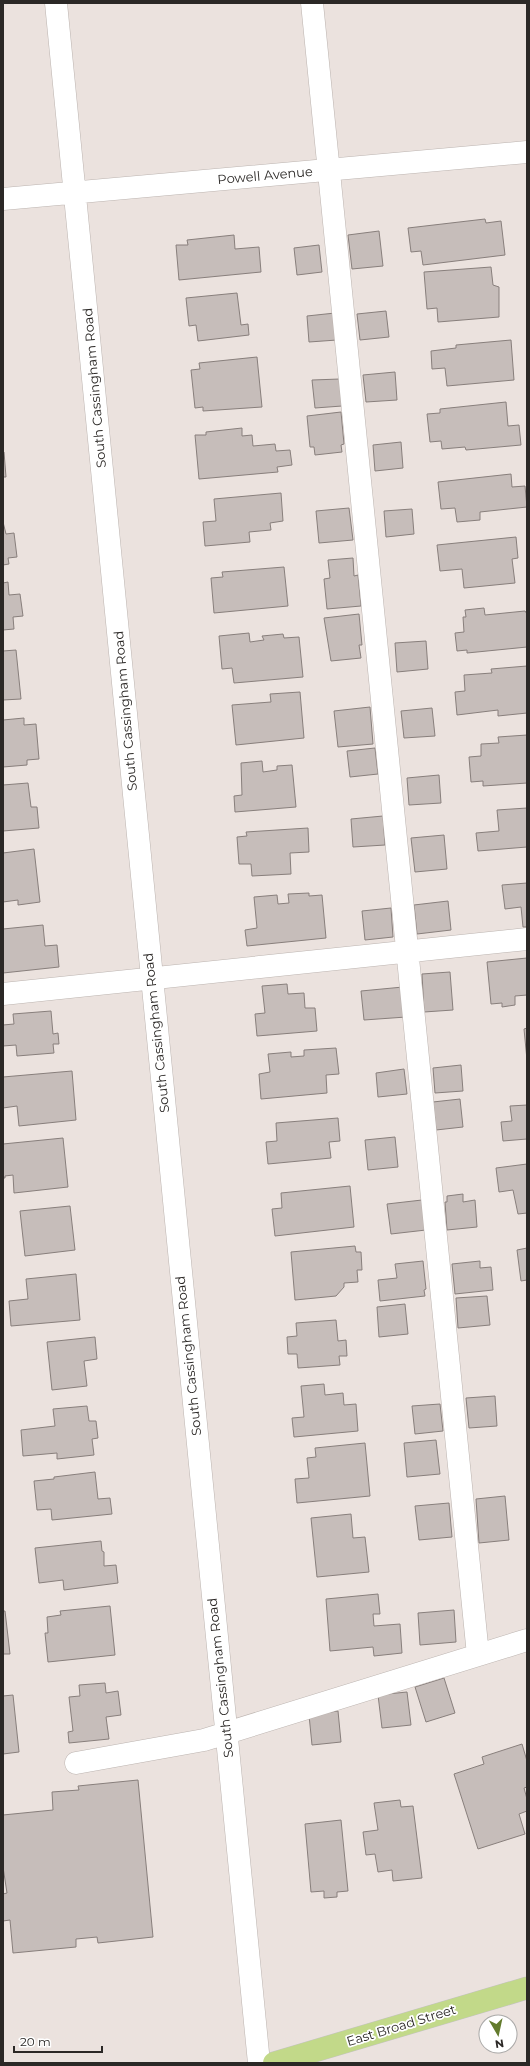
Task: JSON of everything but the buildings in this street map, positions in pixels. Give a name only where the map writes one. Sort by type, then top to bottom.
[{"type":"main road","name":"East Broad Street","points":[[274,2063],[527,1988]]},
{"type":"street","name":"South Cassingham Road","points":[[56,3],[76,192],[225,1733],[259,2063]]},
{"type":"street","points":[[312,3],[327,168],[478,1655]]},
{"type":"street","name":"Powell Avenue","points":[[3,199],[327,168],[527,152]]},
{"type":"street","points":[[3,994],[151,980],[527,939]]},
{"type":"street","points":[[76,1763],[163,1748],[225,1733],[527,1640]]}]
